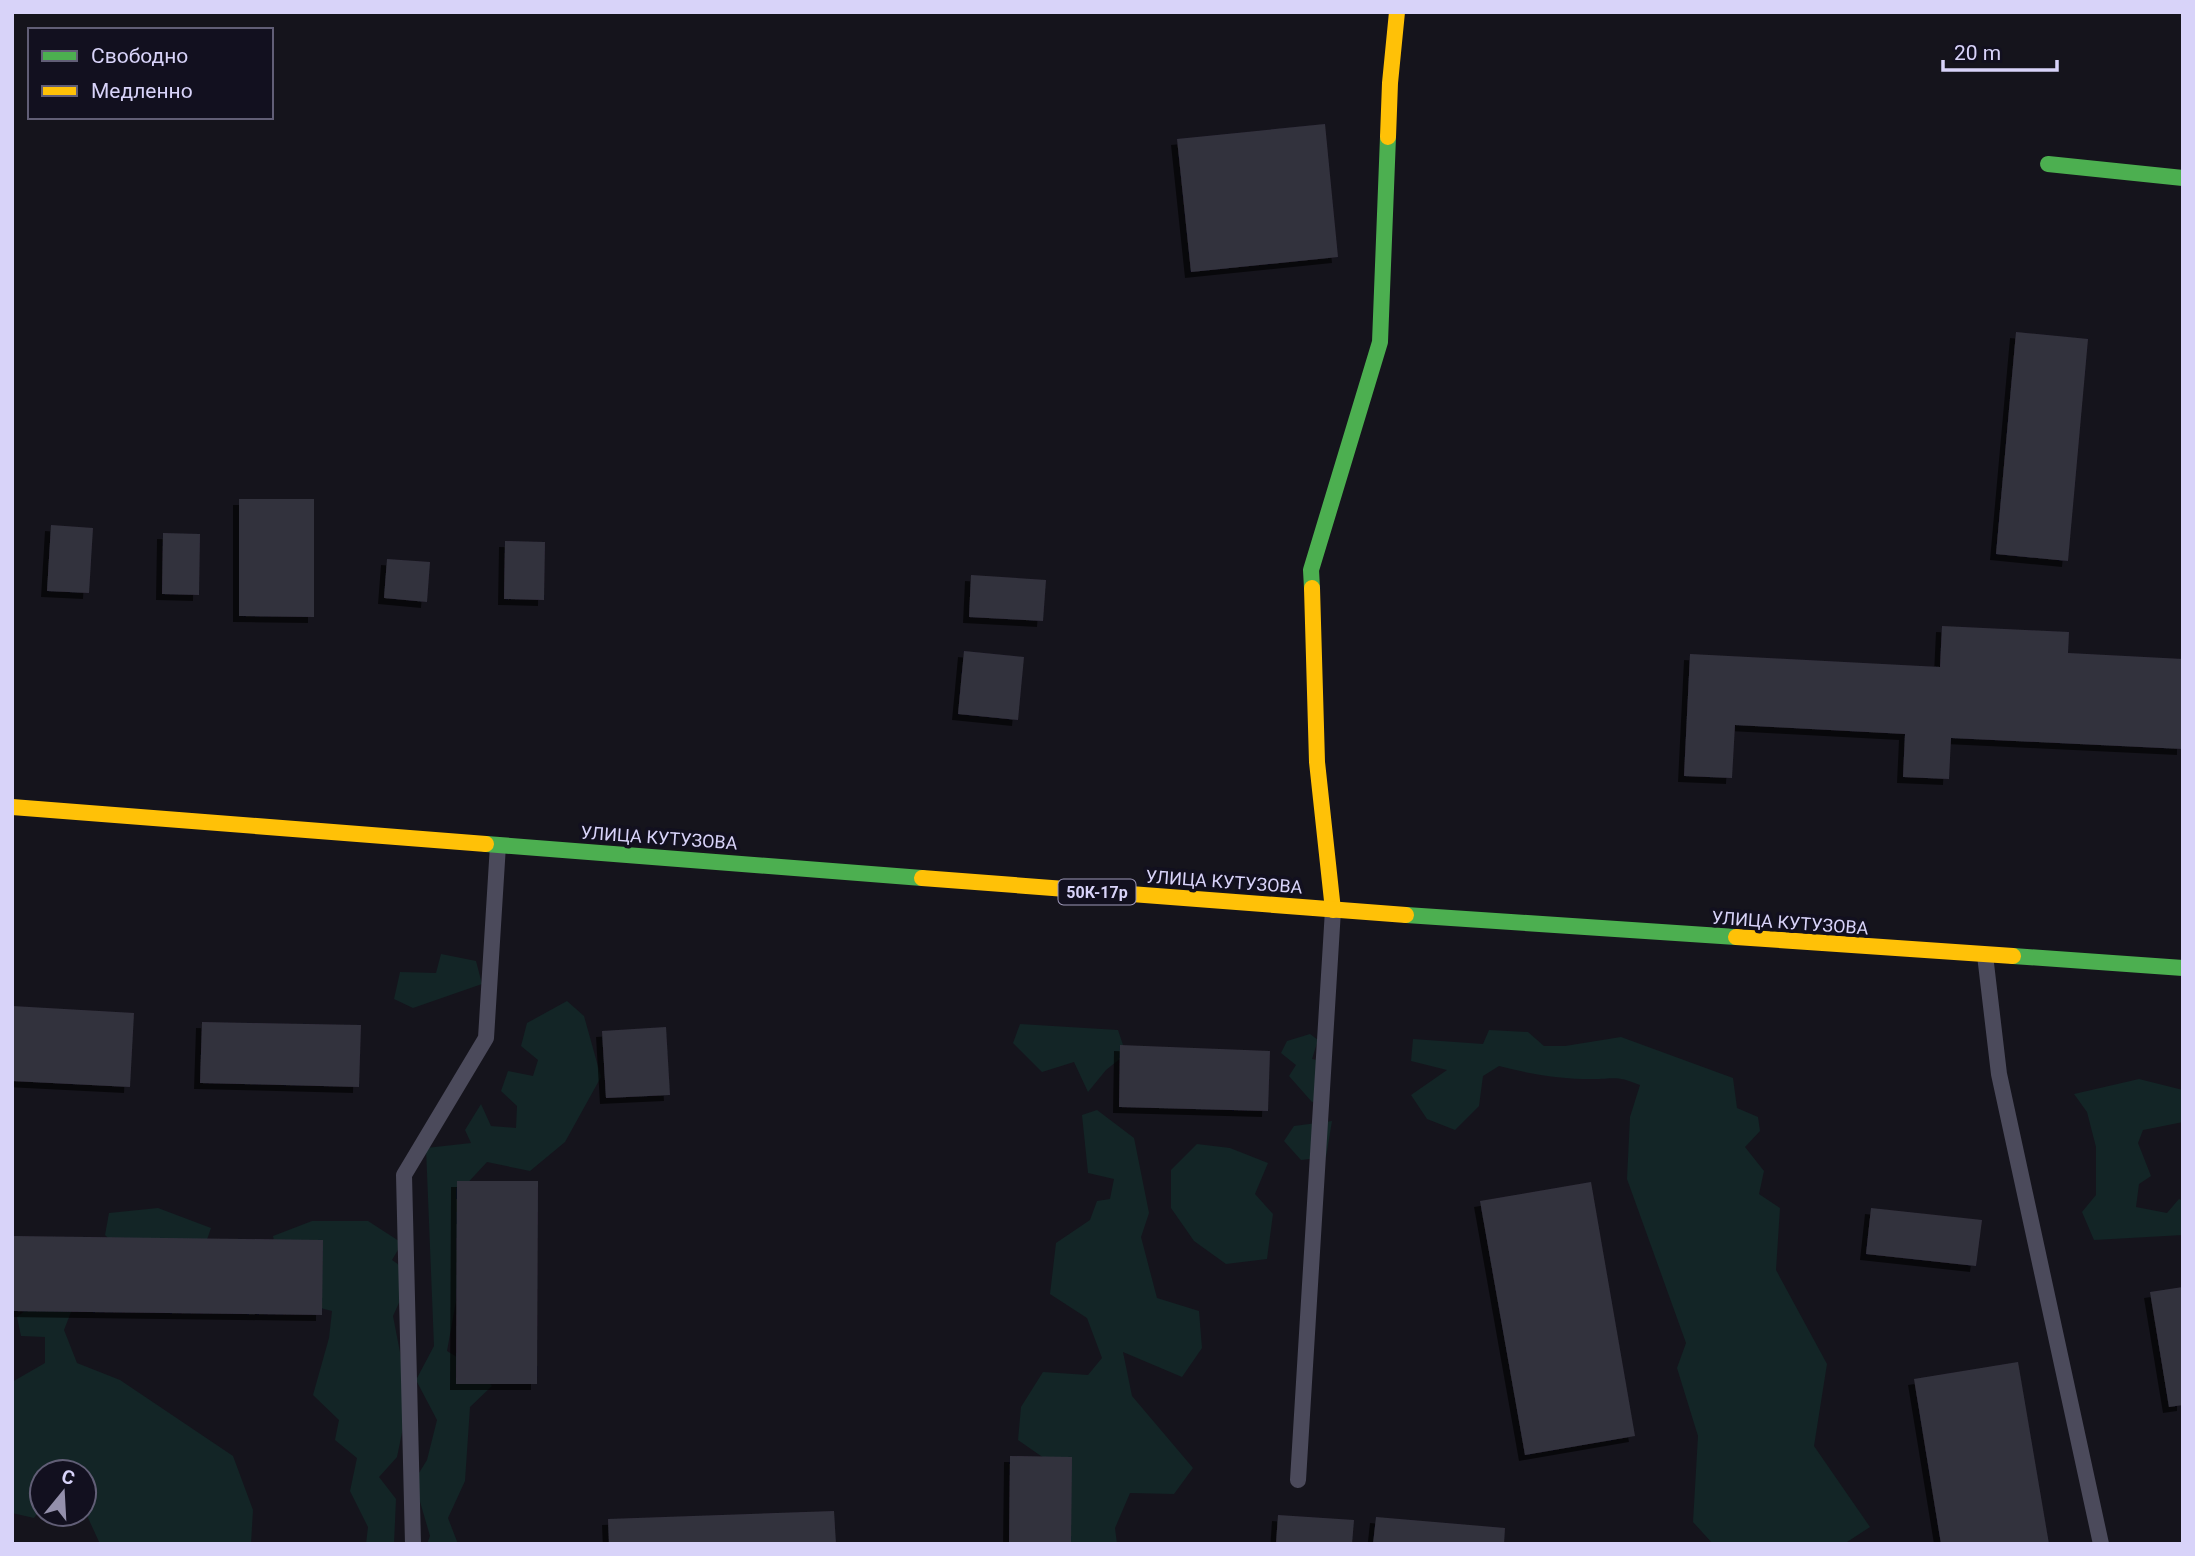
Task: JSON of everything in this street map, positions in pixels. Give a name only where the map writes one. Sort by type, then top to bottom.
[{"type":"main road","points":[[1333,910],[1317,762],[1311,570],[1380,342],[1390,83],[1397,12]]},
{"type":"main road","points":[[2048,164],[2183,178]]},
{"type":"main road","name":"УЛИЦА КУТУЗОВА","points":[[12,807],[1333,910],[2183,968]]},
{"type":"lane","points":[[413,1544],[404,1175],[486,1038],[498,845]]},
{"type":"lane","points":[[1298,1480],[1333,910]]},
{"type":"lane","points":[[1984,955],[1999,1074],[2101,1544]]},
{"type":"shaded area","points":[[441,954],[476,961],[482,984],[413,1008],[394,999],[400,972],[436,973]]},
{"type":"shaded area","points":[[567,1001],[584,1016],[601,1077],[565,1142],[530,1171],[487,1162],[462,1189],[462,1268],[447,1351],[475,1368],[492,1386],[470,1407],[465,1481],[448,1518],[458,1544],[427,1544],[430,1536],[414,1481],[427,1460],[437,1420],[416,1380],[434,1346],[426,1148],[471,1143],[465,1130],[481,1104],[491,1126],[516,1128],[517,1106],[501,1091],[508,1071],[533,1076],[538,1060],[521,1046],[527,1023]]},
{"type":"shaded area","points":[[1020,1024],[1118,1030],[1126,1054],[1106,1070],[1088,1092],[1074,1062],[1042,1072],[1013,1043]]},
{"type":"shaded area","points":[[1489,1030],[1528,1032],[1544,1046],[1565,1046],[1621,1037],[1733,1078],[1737,1108],[1758,1117],[1760,1131],[1745,1147],[1764,1171],[1759,1194],[1780,1208],[1776,1270],[1827,1364],[1814,1446],[1870,1527],[1844,1544],[1713,1544],[1693,1522],[1698,1436],[1677,1368],[1686,1343],[1627,1179],[1630,1117],[1640,1085],[1620,1079],[1580,1079],[1533,1074],[1499,1066],[1483,1076],[1479,1106],[1455,1130],[1427,1119],[1411,1095],[1447,1070],[1411,1061],[1413,1039],[1483,1044]]},
{"type":"shaded area","points":[[1310,1034],[1318,1040],[1312,1059],[1327,1062],[1329,1101],[1312,1102],[1289,1076],[1296,1065],[1281,1053],[1287,1041]]},
{"type":"shaded area","points":[[2139,1079],[2183,1090],[2183,1122],[2143,1130],[2138,1143],[2151,1176],[2139,1184],[2136,1207],[2167,1213],[2179,1199],[2183,1201],[2183,1235],[2094,1240],[2082,1212],[2096,1195],[2096,1147],[2087,1112],[2074,1094]]},
{"type":"shaded area","points":[[1097,1110],[1134,1138],[1149,1213],[1141,1237],[1157,1298],[1199,1311],[1202,1348],[1182,1377],[1123,1352],[1132,1396],[1193,1468],[1174,1494],[1130,1493],[1115,1528],[1117,1544],[1062,1544],[1054,1465],[1018,1440],[1021,1407],[1043,1372],[1088,1375],[1102,1358],[1087,1318],[1050,1294],[1056,1243],[1090,1220],[1097,1201],[1110,1199],[1114,1179],[1088,1173],[1082,1115]]},
{"type":"shaded area","points":[[1332,1121],[1326,1157],[1301,1160],[1284,1141],[1294,1126]]},
{"type":"shaded area","points":[[1197,1144],[1230,1148],[1268,1163],[1255,1194],[1273,1214],[1267,1259],[1226,1264],[1194,1241],[1171,1208],[1171,1170]]},
{"type":"shaded area","points":[[158,1208],[211,1228],[199,1263],[134,1263],[105,1235],[109,1213]]},
{"type":"shaded area","points":[[312,1221],[368,1221],[402,1243],[392,1260],[412,1274],[393,1316],[409,1399],[397,1457],[379,1477],[396,1499],[394,1544],[366,1544],[368,1527],[350,1491],[357,1458],[335,1440],[339,1420],[313,1395],[329,1338],[332,1311],[305,1304],[277,1255],[273,1236]]},
{"type":"shaded area","points":[[55,1287],[73,1307],[64,1330],[77,1363],[120,1380],[233,1456],[253,1510],[251,1544],[100,1544],[93,1528],[98,1528],[98,1458],[28,1458],[28,1517],[12,1513],[12,1382],[45,1363],[45,1337],[21,1336],[17,1317]]},
{"type":"building","points":[[1325,124],[1338,257],[1191,272],[1177,139]]},
{"type":"building","points":[[2016,332],[2088,339],[2068,561],[1996,554]]},
{"type":"building","points":[[239,499],[314,499],[314,617],[239,616]]},
{"type":"building","points":[[51,525],[93,528],[89,593],[47,591]]},
{"type":"building","points":[[163,533],[200,534],[199,595],[162,594]]},
{"type":"building","points":[[505,541],[545,542],[544,600],[504,599]]},
{"type":"building","points":[[387,559],[430,562],[427,602],[384,598]]},
{"type":"building","points":[[971,575],[1046,580],[1043,621],[969,617]]},
{"type":"building","points":[[1942,626],[2069,632],[2068,653],[2183,659],[2183,749],[1951,738],[1949,779],[1903,777],[1905,734],[1735,725],[1732,778],[1684,776],[1690,654],[1940,667]]},
{"type":"building","points":[[964,651],[1024,657],[1018,720],[958,714]]},
{"type":"building","points":[[12,1006],[134,1013],[130,1087],[12,1081]]},
{"type":"building","points":[[202,1022],[361,1025],[359,1087],[200,1083]]},
{"type":"building","points":[[666,1027],[670,1095],[606,1098],[602,1031]]},
{"type":"building","points":[[1120,1045],[1270,1051],[1268,1111],[1119,1107]]},
{"type":"building","points":[[457,1181],[538,1181],[537,1384],[456,1384]]},
{"type":"building","points":[[1591,1182],[1635,1436],[1525,1455],[1480,1201]]},
{"type":"building","points":[[1871,1208],[1982,1220],[1976,1266],[1866,1254]]},
{"type":"building","points":[[12,1236],[323,1240],[322,1315],[12,1311]]},
{"type":"building","points":[[2183,1287],[2183,1405],[2169,1407],[2150,1292]]},
{"type":"building","points":[[2018,1362],[2049,1544],[1941,1544],[1914,1379]]},
{"type":"building","points":[[1010,1456],[1072,1457],[1071,1544],[1009,1544]]},
{"type":"building","points":[[834,1511],[836,1544],[609,1544],[608,1519]]},
{"type":"building","points":[[1278,1515],[1354,1520],[1352,1544],[1276,1544]]},
{"type":"building","points":[[1376,1517],[1505,1528],[1504,1544],[1373,1544]]},
{"type":"traffic: fast","points":[[1312,588],[1311,570],[1380,342],[1388,137]]},
{"type":"traffic: fast","points":[[2048,164],[2183,178]]},
{"type":"traffic: fast","points":[[486,844],[922,878]]},
{"type":"traffic: fast","points":[[1406,915],[1736,937]]},
{"type":"traffic: fast","points":[[2013,956],[2183,968]]},
{"type":"traffic: slow","points":[[1388,137],[1397,12]]},
{"type":"traffic: slow","points":[[1312,588],[1317,762],[1333,910]]},
{"type":"traffic: slow","points":[[12,807],[486,844]]},
{"type":"traffic: slow","points":[[922,878],[1406,915]]},
{"type":"traffic: slow","points":[[1736,937],[2013,956]]}]
